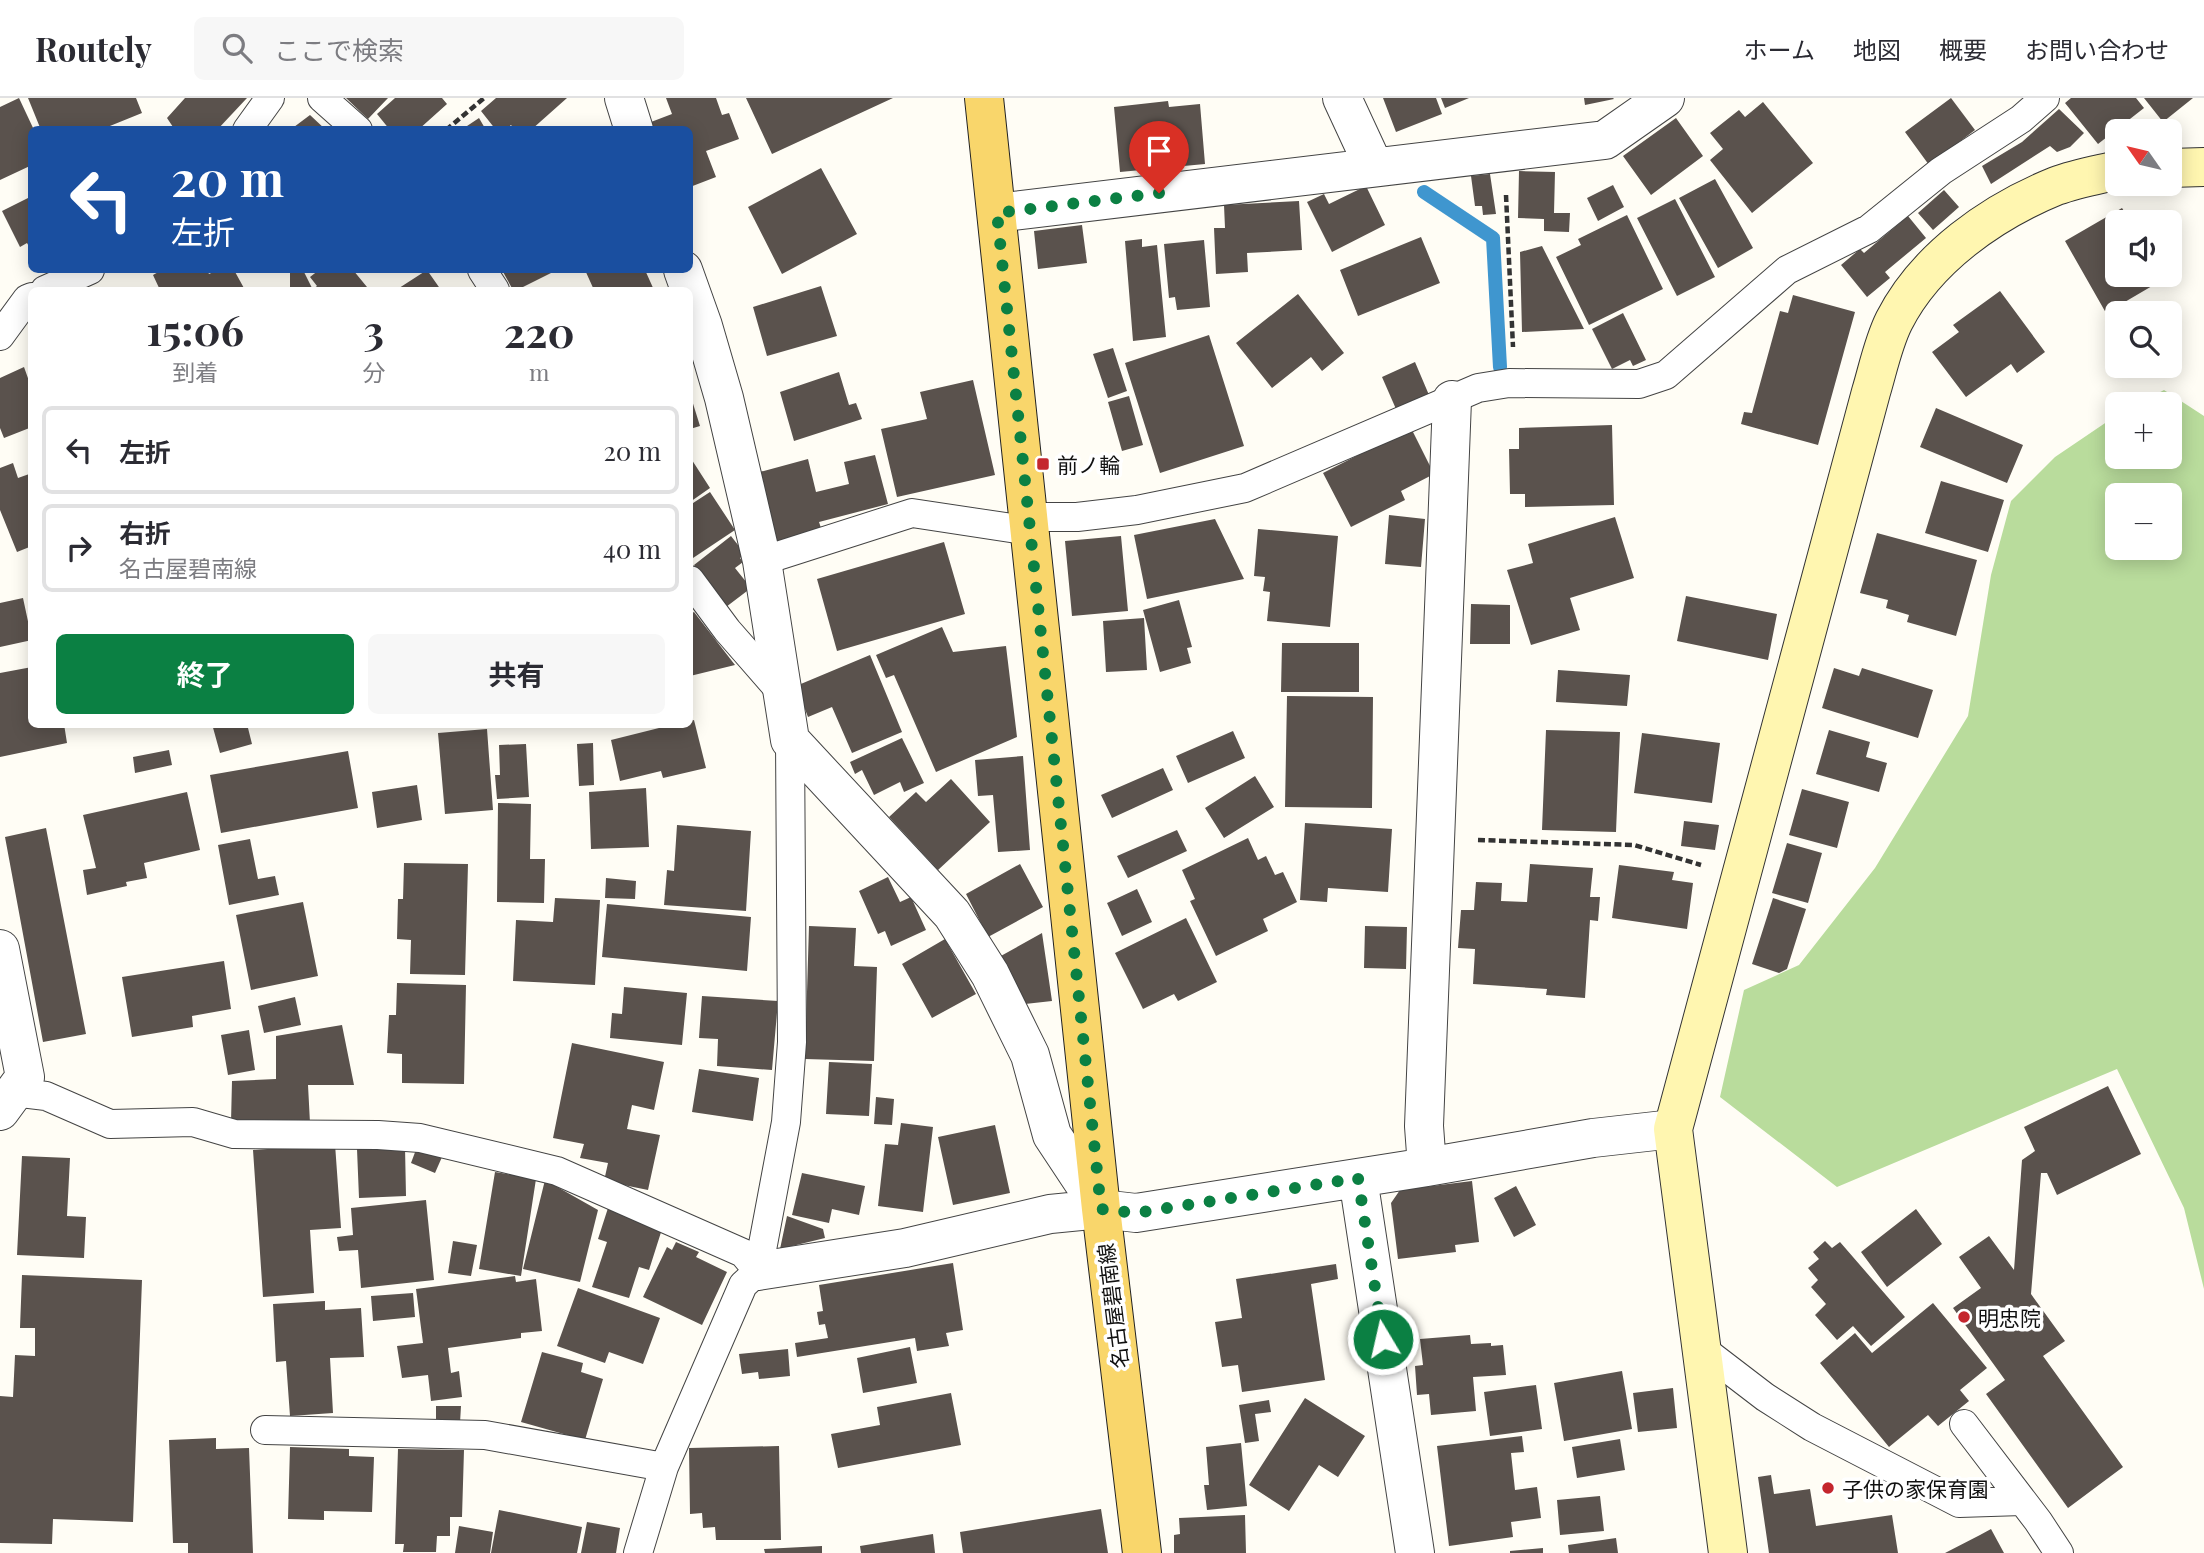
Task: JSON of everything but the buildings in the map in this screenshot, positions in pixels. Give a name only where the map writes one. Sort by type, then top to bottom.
[{"type":"main road","name":"名古屋碧南線","points":[[984,98],[1101,1209],[1142,1553]]},
{"type":"street","points":[[624,98],[633,126]]},
{"type":"street","points":[[1342,98],[1374,167]]},
{"type":"street","points":[[997,213],[1605,140],[1665,98]]},
{"type":"street","points":[[2182,168],[2204,167]]},
{"type":"street","points":[[1728,1553],[1672,1129],[1871,392],[1894,321],[1917,287],[1947,252],[2008,209],[2058,186],[2105,173]]},
{"type":"street","points":[[693,298],[724,398],[762,561],[790,740],[952,914],[990,974],[1030,1055],[1052,1135],[1101,1209]]},
{"type":"street","points":[[1427,1167],[1423,1126],[1452,400]]},
{"type":"street","points":[[0,948],[25,1077],[7,1101]]},
{"type":"street","points":[[758,1271],[905,1248],[1049,1214],[1101,1209],[1136,1213],[1593,1138],[1672,1129]]},
{"type":"street","points":[[1358,1178],[1415,1553]]},
{"type":"lane","points":[[250,126],[270,98]]},
{"type":"lane","points":[[321,98],[353,126]]},
{"type":"lane","points":[[762,561],[912,513],[1030,524],[1137,510],[1245,488],[1478,388],[1515,383],[1639,384],[1666,376],[1787,270],[1869,229],[1941,172],[2021,119],[2045,98]]},
{"type":"lane","points":[[53,287],[83,273]]},
{"type":"lane","points":[[0,336],[28,299]]},
{"type":"lane","points":[[693,584],[727,630],[782,693]]},
{"type":"lane","points":[[638,1553],[664,1467],[743,1284],[758,1271],[786,1122],[792,1042],[790,740]]},
{"type":"lane","points":[[7,1101],[46,1096],[110,1124],[193,1122],[234,1134],[378,1135],[419,1138],[556,1171],[743,1253],[758,1271]]},
{"type":"lane","points":[[1701,1348],[1765,1397],[1812,1427],[1959,1503],[2022,1501]]},
{"type":"lane","points":[[1964,1424],[2060,1553]]},
{"type":"lane","points":[[265,1430],[485,1435],[664,1467]]},
{"type":"path","points":[[451,126],[484,98]]},
{"type":"path","points":[[1503,152],[1515,383]]},
{"type":"path","points":[[1435,838],[1634,845],[1740,877]]},
{"type":"green space","points":[[2182,402],[2204,416],[2204,1289],[2184,1208],[2117,1069],[1837,1187],[1720,1097],[1744,990],[1799,965],[1875,868],[1968,716],[1991,575],[2011,501],[2055,457],[2105,423],[2105,469],[2182,469]]},
{"type":"waterway","points":[[1424,192],[1493,238],[1500,367]]},
{"type":"place","name":"前ノ輪","points":[[1043,464]]},
{"type":"place","name":"明忠院","points":[[1964,1317]]},
{"type":"place","name":"子供の家保育園","points":[[1828,1488]]},
{"type":"route","points":[[1159,193],[997,213],[1101,1209],[1136,1213],[1358,1178],[1383,1339]]}]
